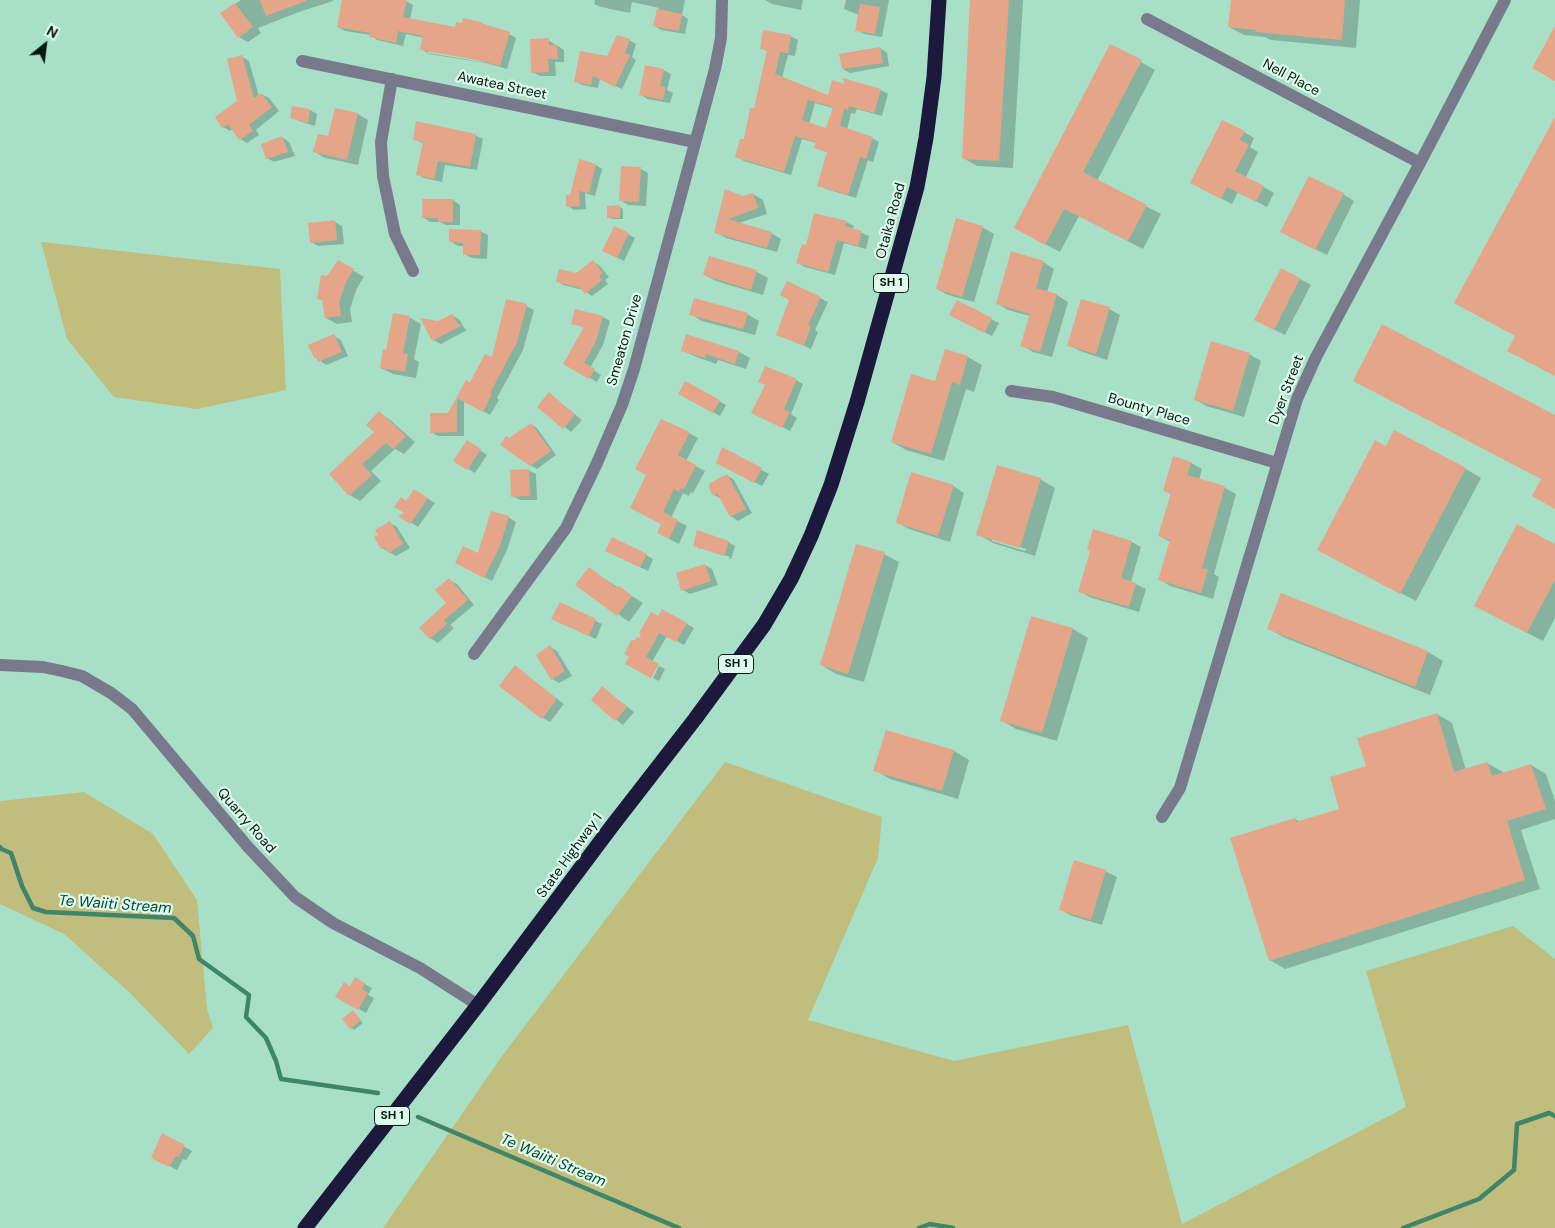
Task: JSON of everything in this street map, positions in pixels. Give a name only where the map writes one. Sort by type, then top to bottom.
[{"type":"highway","name":"Otaika Road","points":[[831,485],[857,402],[917,187],[934,77],[941,0]]},
{"type":"highway","name":"State Highway 1","points":[[305,1228],[478,1005],[764,625],[791,579],[811,536],[831,485]]},
{"type":"street","name":"Smeaton Drive","points":[[474,654],[560,538],[597,463],[622,405],[634,369],[718,56],[721,38],[722,0]]},
{"type":"street","name":"Dyer Street","points":[[1162,817],[1180,788],[1297,399],[1316,357],[1505,0]]},
{"type":"street","name":"Nell Place","points":[[1148,19],[1420,163]]},
{"type":"street","name":"Awatea Street","points":[[302,61],[695,142]]},
{"type":"street","points":[[392,79],[380,142],[383,176],[395,234],[413,271]]},
{"type":"street","name":"Bounty Place","points":[[1011,391],[1053,398],[1277,463]]},
{"type":"street","name":"Quarry Road","points":[[0,666],[43,667],[62,671],[82,676],[111,693],[132,709],[248,847],[296,896],[333,923],[420,968],[478,1005]]},
{"type":"shaded area","points":[[41,242],[280,269],[286,390],[197,409],[114,397],[67,339]]},
{"type":"shaded area","points":[[725,762],[882,817],[878,858],[808,1020],[954,1061],[1128,1025],[1182,1224],[1406,1107],[1366,971],[1513,926],[1555,959],[1555,1228],[383,1228],[502,1056]]},
{"type":"shaded area","points":[[84,792],[153,834],[197,900],[207,1009],[213,1028],[189,1054],[130,993],[64,934],[0,904],[0,801]]},
{"type":"building","points":[[260,0],[306,0],[306,1],[266,16]]},
{"type":"building","points":[[342,0],[407,0],[403,17],[455,27],[456,22],[462,23],[463,18],[510,32],[500,66],[420,50],[423,36],[398,31],[396,43],[369,37],[370,33],[337,27]]},
{"type":"building","points":[[970,0],[1009,0],[999,161],[962,159]]},
{"type":"building","points":[[1231,0],[1345,0],[1342,40],[1255,32],[1256,30],[1228,27]]},
{"type":"building","points":[[235,3],[253,27],[238,38],[220,13]]},
{"type":"building","points":[[860,4],[880,7],[875,34],[855,31]]},
{"type":"building","points":[[657,9],[682,14],[679,31],[653,26]]},
{"type":"building","points":[[1555,26],[1555,81],[1532,68]]},
{"type":"building","points":[[763,30],[791,35],[788,53],[780,52],[775,74],[828,95],[832,80],[844,84],[843,78],[881,89],[874,113],[849,106],[848,110],[844,109],[840,126],[873,137],[866,159],[860,157],[848,195],[817,186],[827,152],[814,148],[816,142],[795,136],[784,172],[735,157],[740,139],[744,139],[750,108],[754,108],[767,50],[760,49]],"holes":[[[808,100],[833,107],[826,128],[802,120]]]},
{"type":"building","points":[[617,35],[630,39],[625,53],[630,55],[615,87],[593,76],[591,85],[574,82],[580,51],[607,56]]},
{"type":"building","points":[[549,38],[549,45],[557,45],[558,59],[548,59],[549,72],[531,73],[530,39]]},
{"type":"building","points":[[1110,44],[1142,60],[1083,172],[1147,205],[1128,241],[1064,209],[1045,245],[1014,228]]},
{"type":"building","points":[[880,47],[883,63],[842,69],[839,54]]},
{"type":"building","points":[[242,55],[254,98],[261,93],[272,107],[249,125],[253,131],[239,140],[228,124],[222,128],[215,117],[237,101],[227,59]]},
{"type":"building","points":[[645,65],[664,69],[660,86],[666,87],[663,100],[639,95]]},
{"type":"building","points":[[292,106],[310,109],[308,123],[290,118]]},
{"type":"building","points":[[335,108],[358,113],[347,160],[313,152],[318,134],[328,136]]},
{"type":"building","points":[[1555,117],[1555,376],[1507,351],[1515,336],[1454,303]]},
{"type":"building","points":[[1222,120],[1245,131],[1240,140],[1249,145],[1235,171],[1264,186],[1256,202],[1227,187],[1221,199],[1190,183]]},
{"type":"building","points":[[416,121],[476,134],[470,167],[438,161],[434,179],[416,175],[423,142],[413,140]]},
{"type":"building","points":[[282,136],[288,152],[266,159],[261,144]]},
{"type":"building","points":[[579,159],[596,164],[589,193],[579,191],[580,206],[566,207],[566,195],[570,195]]},
{"type":"building","points":[[621,166],[641,167],[639,202],[619,201]]},
{"type":"building","points":[[1309,176],[1344,193],[1315,250],[1280,232]]},
{"type":"building","points":[[725,189],[743,196],[753,193],[758,208],[728,219],[772,232],[767,248],[714,233]]},
{"type":"building","points":[[422,199],[453,199],[453,222],[438,222],[438,218],[422,218]]},
{"type":"building","points":[[620,205],[620,218],[607,218],[607,206]]},
{"type":"building","points":[[814,213],[847,221],[845,226],[862,231],[858,246],[837,240],[828,272],[796,263],[802,244],[806,245]]},
{"type":"building","points":[[956,218],[983,226],[962,297],[936,289]]},
{"type":"building","points":[[335,220],[337,240],[310,243],[308,223]]},
{"type":"building","points":[[614,226],[629,233],[617,258],[602,251]]},
{"type":"building","points":[[449,229],[481,230],[480,255],[463,255],[463,243],[449,242]]},
{"type":"building","points":[[1011,251],[1044,261],[1036,288],[1057,294],[1040,352],[1020,346],[1030,314],[996,304]]},
{"type":"building","points":[[709,256],[757,270],[751,290],[703,275]]},
{"type":"building","points":[[338,260],[354,269],[346,282],[339,302],[341,316],[325,318],[322,300],[317,299],[321,275],[327,276]]},
{"type":"building","points":[[593,260],[603,273],[599,276],[602,280],[585,294],[580,288],[556,282],[559,269],[576,273]]},
{"type":"building","points":[[1281,268],[1300,278],[1274,330],[1254,320]]},
{"type":"building","points":[[787,281],[821,297],[808,325],[811,326],[804,346],[776,335],[789,300],[780,295]]},
{"type":"building","points":[[694,298],[748,313],[743,329],[689,315]]},
{"type":"building","points":[[506,299],[527,304],[516,346],[490,393],[492,394],[483,412],[457,398],[457,432],[430,433],[430,413],[448,413],[466,380],[470,382],[485,354],[492,357]]},
{"type":"building","points":[[1081,299],[1110,307],[1096,354],[1067,346]]},
{"type":"building","points":[[957,300],[992,318],[984,333],[949,315]]},
{"type":"building","points":[[575,309],[603,316],[596,341],[584,363],[595,369],[589,379],[563,364],[584,327],[571,324]]},
{"type":"building","points":[[393,313],[410,316],[403,353],[408,354],[405,372],[380,368],[383,349],[386,350]]},
{"type":"building","points":[[452,314],[458,324],[462,325],[432,341],[420,318],[438,321]]},
{"type":"building","points":[[1382,324],[1555,415],[1555,509],[1532,496],[1541,479],[1353,381]]},
{"type":"building","points":[[334,334],[342,352],[318,362],[308,345]]},
{"type":"building","points":[[686,334],[739,351],[735,364],[706,354],[705,358],[681,351]]},
{"type":"building","points":[[1211,341],[1250,353],[1233,411],[1194,400]]},
{"type":"building","points":[[945,349],[968,356],[960,385],[952,382],[931,454],[891,442],[911,374],[935,381]]},
{"type":"building","points":[[765,366],[797,379],[784,409],[790,412],[782,428],[751,413],[765,385],[758,382]]},
{"type":"building","points":[[685,381],[720,400],[713,413],[678,394]]},
{"type":"building","points":[[549,392],[575,415],[563,429],[537,407]]},
{"type":"building","points":[[379,411],[406,436],[393,449],[386,443],[362,464],[372,475],[349,496],[329,474],[374,432],[366,425]]},
{"type":"building","points":[[661,419],[690,432],[678,455],[696,465],[684,489],[681,488],[679,492],[674,489],[663,512],[678,520],[669,539],[657,533],[661,524],[630,508],[646,475],[635,469]]},
{"type":"building","points":[[531,423],[551,451],[530,466],[500,445],[506,436],[509,438]]},
{"type":"building","points":[[1394,430],[1466,468],[1400,594],[1317,550],[1375,440],[1386,446]]},
{"type":"building","points":[[467,440],[481,449],[467,470],[453,461]]},
{"type":"building","points":[[722,447],[762,468],[754,483],[716,463]]},
{"type":"building","points":[[1173,456],[1191,462],[1187,475],[1225,486],[1202,568],[1208,569],[1201,593],[1158,580],[1170,540],[1158,536],[1171,493],[1163,491]]},
{"type":"building","points":[[997,465],[1041,478],[1020,548],[976,535]]},
{"type":"building","points":[[529,469],[530,496],[511,497],[510,470]]},
{"type":"building","points":[[911,472],[954,485],[938,536],[896,523]]},
{"type":"building","points":[[727,474],[746,509],[730,517],[717,493],[713,496],[709,488],[710,483]]},
{"type":"building","points":[[414,489],[428,498],[410,524],[398,516],[404,513],[394,507],[401,497],[406,501]]},
{"type":"building","points":[[491,511],[509,516],[500,546],[484,578],[455,563],[463,546],[478,553]]},
{"type":"building","points":[[390,521],[403,544],[388,553],[385,547],[381,549],[374,537],[378,535],[375,530]]},
{"type":"building","points":[[1517,524],[1555,544],[1555,580],[1527,633],[1474,606]]},
{"type":"building","points":[[1093,529],[1132,541],[1121,578],[1136,583],[1129,607],[1078,592],[1090,551],[1087,550]]},
{"type":"building","points":[[697,530],[729,541],[724,556],[693,546]]},
{"type":"building","points":[[612,537],[647,554],[640,567],[605,551]]},
{"type":"building","points":[[856,544],[885,552],[848,674],[820,665]]},
{"type":"building","points":[[705,564],[711,581],[681,591],[676,573]]},
{"type":"building","points":[[589,567],[617,588],[619,586],[632,596],[617,616],[575,585]]},
{"type":"building","points":[[449,578],[468,600],[444,620],[447,624],[430,639],[419,628],[446,603],[435,590]]},
{"type":"building","points":[[1281,593],[1428,651],[1415,687],[1267,629]]},
{"type":"building","points":[[560,602],[596,619],[589,636],[551,619]]},
{"type":"building","points":[[662,609],[687,623],[676,642],[659,633],[646,657],[659,664],[651,678],[625,664],[629,657],[624,654],[632,639],[634,641],[637,637],[639,638],[641,634],[639,633],[651,612],[658,616]]},
{"type":"building","points":[[1031,616],[1073,628],[1042,733],[1000,721]]},
{"type":"building","points":[[550,645],[565,671],[551,680],[536,655]]},
{"type":"building","points":[[515,665],[557,699],[542,719],[499,686]]},
{"type":"building","points":[[602,686],[627,707],[615,721],[591,700]]},
{"type":"building","points":[[1437,713],[1454,772],[1487,762],[1492,776],[1531,764],[1546,809],[1507,821],[1525,880],[1269,961],[1230,838],[1295,818],[1296,822],[1339,809],[1330,777],[1366,766],[1357,738]]},
{"type":"building","points":[[886,730],[954,750],[942,791],[873,771]]},
{"type":"building","points":[[1074,860],[1106,870],[1091,920],[1059,910]]},
{"type":"building","points":[[355,977],[365,983],[362,989],[368,993],[358,1010],[335,997],[344,982],[350,986]]},
{"type":"building","points":[[353,1010],[361,1020],[350,1029],[342,1019]]},
{"type":"building","points":[[162,1133],[185,1145],[179,1157],[176,1156],[169,1167],[151,1158]]},
{"type":"waterway","name":"Te Waiiti Stream","points":[[0,847],[11,853],[22,886],[33,908],[46,912],[174,918],[193,936],[199,959],[249,995],[246,1017],[266,1038],[281,1079],[378,1093]]},
{"type":"waterway","name":"Te Waiiti Stream","points":[[1403,1228],[1479,1199],[1514,1170],[1517,1124],[1549,1113],[1555,1116]]},
{"type":"waterway","name":"Te Waiiti Stream","points":[[418,1117],[679,1228]]},
{"type":"waterway","name":"Te Waiiti Stream","points":[[919,1228],[930,1224],[953,1228]]}]
